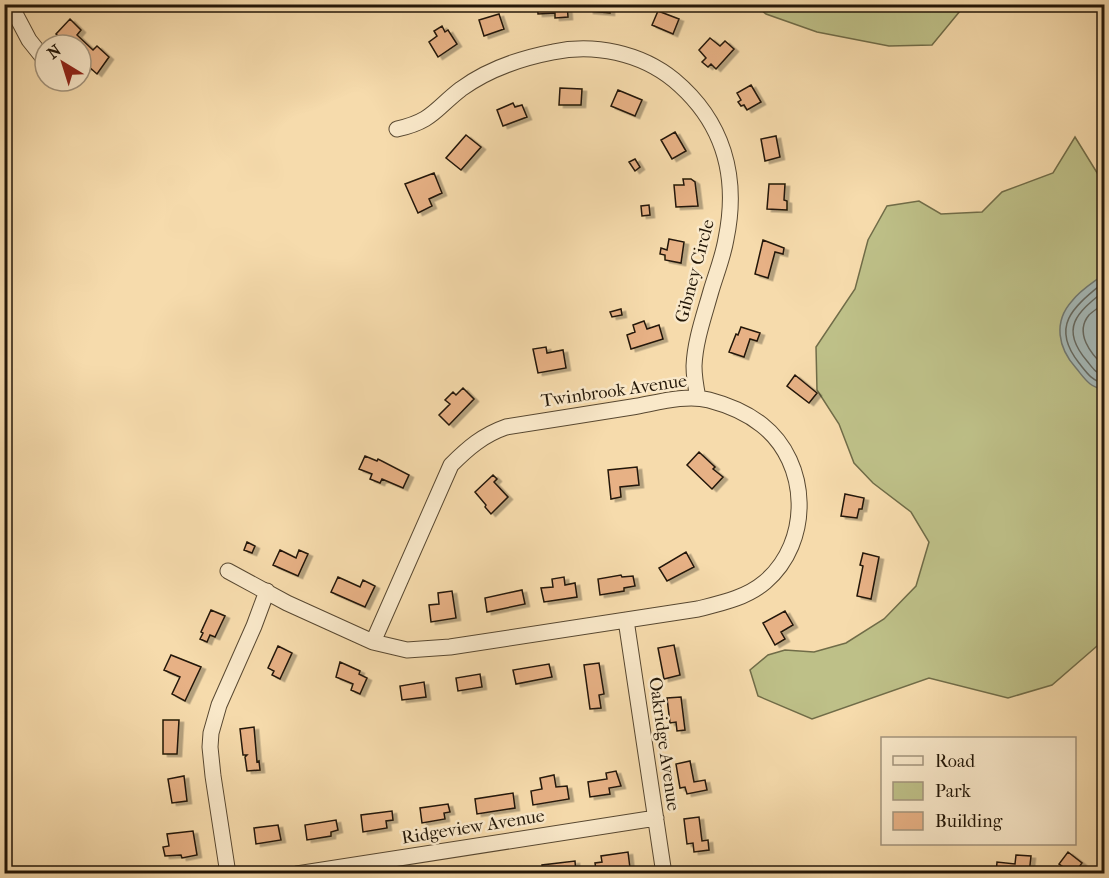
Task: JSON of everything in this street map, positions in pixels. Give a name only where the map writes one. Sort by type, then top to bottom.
[{"type":"street","points":[[10,4],[33,45]]},
{"type":"street","name":"Gibney Circle","points":[[397,129],[430,117],[461,89],[491,72],[554,51],[590,49],[625,55],[648,63],[668,75],[687,91],[715,129],[724,151],[731,198],[726,240],[695,352],[694,369],[698,398]]},
{"type":"street","name":"Twinbrook Avenue","points":[[228,571],[287,603],[373,642],[407,650],[450,647],[699,609],[740,597],[753,590],[775,572],[784,560],[797,534],[800,505],[796,476],[774,437],[763,426],[738,410],[698,398],[506,427],[492,432],[469,447],[451,465],[373,642]]},
{"type":"street","points":[[228,873],[210,747],[222,696],[254,626],[267,591]]},
{"type":"street","name":"Oakridge Avenue","points":[[626,620],[664,873]]},
{"type":"street","name":"Ridgeview Avenue","points":[[297,873],[656,818]]},
{"type":"green space","points":[[755,5],[965,5],[932,45],[889,46],[817,32],[766,14]]},
{"type":"green space","points":[[1075,137],[1104,184],[1104,640],[1052,685],[1008,698],[929,678],[812,719],[758,696],[750,670],[768,655],[785,650],[814,652],[846,643],[884,619],[916,586],[929,542],[911,512],[873,483],[854,463],[839,424],[817,390],[816,347],[855,289],[868,240],[887,206],[919,201],[941,214],[982,212],[1002,192],[1053,173]]},
{"type":"water","points":[[1104,274],[1104,389],[1091,385],[1070,360],[1062,344],[1060,326],[1066,309],[1075,297]]},
{"type":"building","points":[[537,4],[567,4],[568,17],[555,18],[555,13],[538,14]]},
{"type":"building","points":[[589,4],[610,4],[610,13],[589,11]]},
{"type":"building","points":[[658,11],[679,19],[673,34],[652,25]]},
{"type":"building","points":[[499,14],[504,29],[484,36],[479,20]]},
{"type":"building","points":[[70,19],[81,30],[79,33],[57,33]]},
{"type":"building","points":[[442,26],[445,32],[448,30],[457,44],[438,57],[429,42],[437,36],[434,31]]},
{"type":"building","points":[[710,38],[720,46],[725,41],[734,49],[716,69],[711,64],[708,67],[702,62],[706,58],[699,50]]},
{"type":"building","points":[[97,46],[109,57],[97,74],[93,70],[93,50]]},
{"type":"building","points":[[751,85],[761,102],[747,110],[738,102],[741,100],[737,93]]},
{"type":"building","points":[[560,88],[582,89],[581,105],[559,105]]},
{"type":"building","points":[[618,90],[642,100],[635,116],[611,106]]},
{"type":"building","points":[[513,103],[515,107],[522,105],[527,117],[503,126],[497,110]]},
{"type":"building","points":[[675,132],[686,151],[672,159],[661,140]]},
{"type":"building","points":[[466,135],[481,147],[461,170],[446,158]]},
{"type":"building","points":[[776,136],[780,157],[765,161],[761,139]]},
{"type":"building","points":[[635,159],[640,167],[635,171],[629,162]]},
{"type":"building","points":[[434,173],[442,193],[429,199],[432,206],[418,213],[405,184]]},
{"type":"building","points":[[683,179],[691,179],[695,182],[698,206],[676,207],[674,185],[684,185]]},
{"type":"building","points":[[769,184],[785,184],[784,200],[787,201],[787,210],[767,209]]},
{"type":"building","points":[[649,205],[650,215],[642,216],[641,206]]},
{"type":"building","points":[[669,239],[684,242],[681,263],[665,260],[665,255],[660,254],[661,248],[667,250]]},
{"type":"building","points":[[763,240],[784,248],[783,254],[775,252],[768,278],[755,274]]},
{"type":"building","points":[[621,309],[622,315],[612,317],[610,312]]},
{"type":"building","points":[[644,321],[647,329],[659,325],[663,339],[631,349],[627,335],[635,332],[633,325]]},
{"type":"building","points":[[741,327],[760,333],[757,341],[750,339],[744,357],[729,352]]},
{"type":"building","points":[[546,347],[547,353],[563,350],[566,368],[538,373],[533,349]]},
{"type":"building","points":[[795,375],[817,393],[809,403],[787,386]]},
{"type":"building","points":[[463,388],[474,399],[449,425],[439,415],[450,404],[445,400],[453,392],[456,395]]},
{"type":"building","points":[[699,452],[723,477],[712,489],[687,465]]},
{"type":"building","points":[[365,456],[377,461],[378,459],[409,475],[403,488],[382,479],[380,483],[370,479],[372,474],[359,469]]},
{"type":"building","points":[[637,467],[639,485],[620,487],[621,497],[611,499],[608,470]]},
{"type":"building","points":[[493,475],[497,479],[494,482],[508,497],[491,514],[475,492]]},
{"type":"building","points":[[845,494],[864,498],[857,518],[841,516]]},
{"type":"building","points":[[247,542],[255,546],[252,553],[244,550]]},
{"type":"building","points":[[280,550],[296,558],[299,550],[308,554],[298,576],[273,565]]},
{"type":"building","points":[[686,552],[694,567],[667,581],[659,568]]},
{"type":"building","points":[[863,553],[879,557],[871,599],[857,596]]},
{"type":"building","points":[[621,575],[622,577],[633,576],[635,586],[624,588],[624,591],[600,595],[598,579]]},
{"type":"building","points":[[338,577],[360,587],[363,580],[375,586],[365,607],[331,592]]},
{"type":"building","points":[[564,577],[565,585],[575,583],[577,597],[544,602],[541,588],[553,587],[552,579]]},
{"type":"building","points":[[522,590],[525,604],[487,612],[485,598]]},
{"type":"building","points":[[452,591],[456,618],[431,622],[429,605],[439,604],[438,593]]},
{"type":"building","points":[[211,610],[225,616],[215,637],[210,635],[207,642],[200,639]]},
{"type":"building","points":[[785,611],[793,625],[781,632],[785,639],[775,645],[763,623]]},
{"type":"building","points":[[674,645],[680,675],[664,679],[658,648]]},
{"type":"building","points":[[278,646],[292,653],[280,679],[272,675],[274,671],[268,668]]},
{"type":"building","points":[[171,655],[201,667],[185,701],[172,694],[180,677],[164,670]]},
{"type":"building","points":[[340,662],[360,671],[359,674],[367,678],[360,694],[351,690],[353,684],[336,677]]},
{"type":"building","points":[[599,663],[604,694],[599,695],[601,708],[590,709],[584,665]]},
{"type":"building","points":[[549,664],[552,677],[516,684],[513,670]]},
{"type":"building","points":[[480,674],[482,687],[458,691],[456,678]]},
{"type":"building","points":[[424,682],[426,697],[402,700],[400,686]]},
{"type":"building","points":[[681,697],[685,730],[677,731],[676,722],[670,723],[667,698]]},
{"type":"building","points":[[163,720],[179,720],[177,754],[163,754]]},
{"type":"building","points":[[254,727],[257,762],[259,761],[260,770],[247,771],[245,757],[247,755],[243,755],[240,729]]},
{"type":"building","points":[[690,761],[694,782],[705,780],[707,790],[687,794],[685,787],[680,788],[676,764]]},
{"type":"building","points":[[616,771],[621,786],[609,788],[610,794],[590,797],[588,782],[607,779],[606,773]]},
{"type":"building","points":[[554,775],[556,787],[567,786],[569,799],[533,805],[531,791],[542,789],[540,778]]},
{"type":"building","points":[[184,776],[187,801],[172,803],[168,779]]},
{"type":"building","points":[[513,793],[515,808],[477,814],[475,799]]},
{"type":"building","points":[[448,804],[450,812],[444,813],[445,819],[422,823],[420,808]]},
{"type":"building","points":[[392,811],[393,820],[386,821],[387,828],[363,832],[361,815]]},
{"type":"building","points":[[699,817],[702,841],[708,840],[709,850],[694,852],[693,843],[687,844],[684,819]]},
{"type":"building","points":[[336,820],[338,830],[331,832],[331,836],[307,840],[305,825]]},
{"type":"building","points":[[278,825],[281,840],[256,844],[254,828]]},
{"type":"building","points":[[193,831],[197,855],[182,858],[181,855],[165,856],[163,847],[169,846],[167,834]]},
{"type":"building","points":[[628,852],[630,868],[604,872],[604,869],[596,870],[595,863],[602,862],[601,856]]},
{"type":"building","points":[[1068,852],[1082,863],[1074,874],[1059,864]]},
{"type":"building","points":[[1016,855],[1031,856],[1029,874],[996,874],[997,862],[1015,864]]},
{"type":"building","points":[[575,861],[576,874],[543,874],[542,865]]}]
